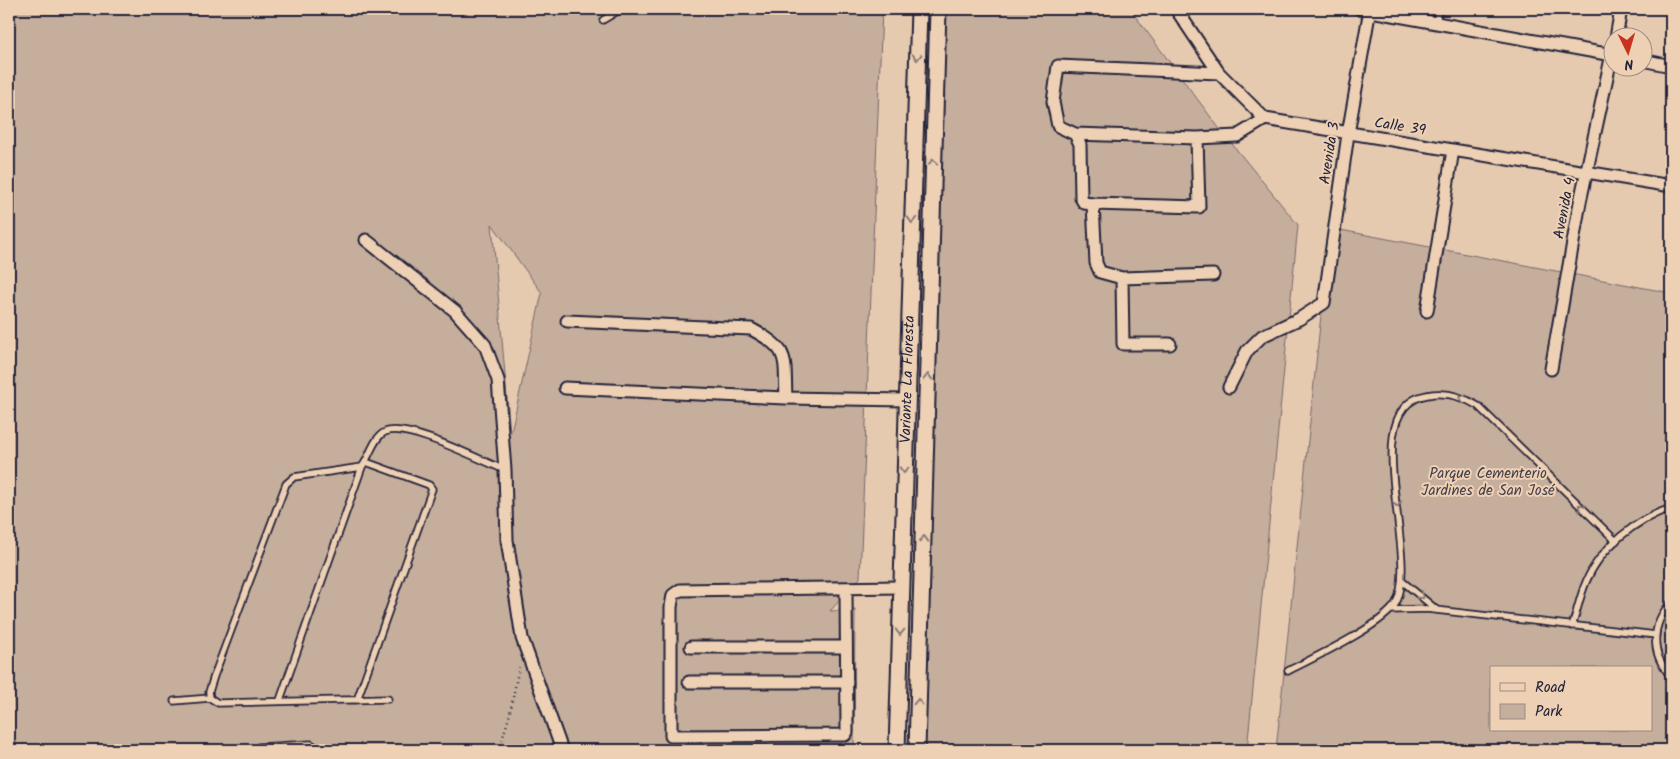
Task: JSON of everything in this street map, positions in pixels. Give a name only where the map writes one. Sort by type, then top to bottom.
[{"type":"main road","name":"Variante La Floresta","points":[[897,750],[919,9]]},
{"type":"main road","name":"Variante La Floresta","points":[[916,750],[938,9]]},
{"type":"main road","points":[[901,571],[922,574]]},
{"type":"street","points":[[1176,9],[1218,73],[1265,119],[1238,136],[1197,138],[1075,134],[1058,126],[1053,102],[1058,66],[1218,73]]},
{"type":"street","points":[[1367,9],[1602,53]]},
{"type":"street","name":"Avenida 3","points":[[1228,387],[1247,351],[1262,336],[1299,319],[1324,303],[1367,9]]},
{"type":"street","points":[[1618,28],[1621,9]]},
{"type":"street","points":[[1652,62],[1671,66]]},
{"type":"street","name":"Avenida 4","points":[[1551,369],[1587,172],[1607,78]]},
{"type":"street","name":"Calle 39","points":[[1265,119],[1671,186]]},
{"type":"street","points":[[1075,134],[1080,144],[1081,198],[1084,203],[1092,204],[1199,207],[1197,138]]},
{"type":"street","points":[[1427,311],[1453,150]]},
{"type":"street","points":[[1092,204],[1096,263],[1100,272],[1122,278],[1213,275]]},
{"type":"street","points":[[366,240],[455,311],[485,345],[498,380],[505,470],[506,540],[522,638],[562,750]]},
{"type":"street","points":[[1122,278],[1123,344],[1170,344]]},
{"type":"street","points":[[567,321],[752,329],[773,341],[784,356],[786,398]]},
{"type":"street","points":[[564,388],[786,398],[906,400]]},
{"type":"street","points":[[846,590],[847,732],[841,736],[671,736],[673,595],[680,590],[846,590],[901,587]]},
{"type":"street","points":[[691,647],[846,647]]},
{"type":"street","points":[[690,682],[847,682]]},
{"type":"lane","points":[[603,20],[621,9]]},
{"type":"lane","points":[[1436,22],[1439,9]]},
{"type":"lane","points":[[1288,671],[1365,629],[1391,610],[1398,597],[1402,581],[1393,432],[1402,408],[1415,398],[1424,395],[1451,394],[1478,406],[1616,541]]},
{"type":"lane","points":[[280,700],[364,464],[385,432],[410,432],[424,435],[505,470]]},
{"type":"lane","points":[[210,698],[209,692],[214,676],[286,484],[294,477],[364,464],[429,485],[432,489],[357,700]]},
{"type":"lane","points":[[1572,626],[1586,580],[1616,541],[1652,515],[1671,508]]},
{"type":"lane","points":[[1402,581],[1439,612]]},
{"type":"lane","points":[[1671,603],[1661,617],[1656,635],[1659,659],[1671,676]]},
{"type":"lane","points":[[1391,610],[1417,608],[1439,612],[1498,616],[1656,635]]},
{"type":"lane","points":[[174,701],[210,698],[218,703],[280,700],[388,699]]},
{"type":"lane","points":[[258,750],[259,747],[311,744],[321,750]]},
{"type":"path","points":[[499,750],[509,718],[519,665]]},
{"type":"green space","points":[[9,9],[882,9],[860,578],[830,611],[855,610],[854,750],[9,750]],"holes":[[[492,224],[542,293],[511,432],[510,432]]]},
{"type":"green space","points":[[940,9],[1130,9],[1219,128],[1298,225],[1247,750],[923,750]]},
{"type":"green space","name":"Parque Cementerio Jardines de San José","points":[[1330,228],[1671,293],[1671,750],[1276,750]]}]
